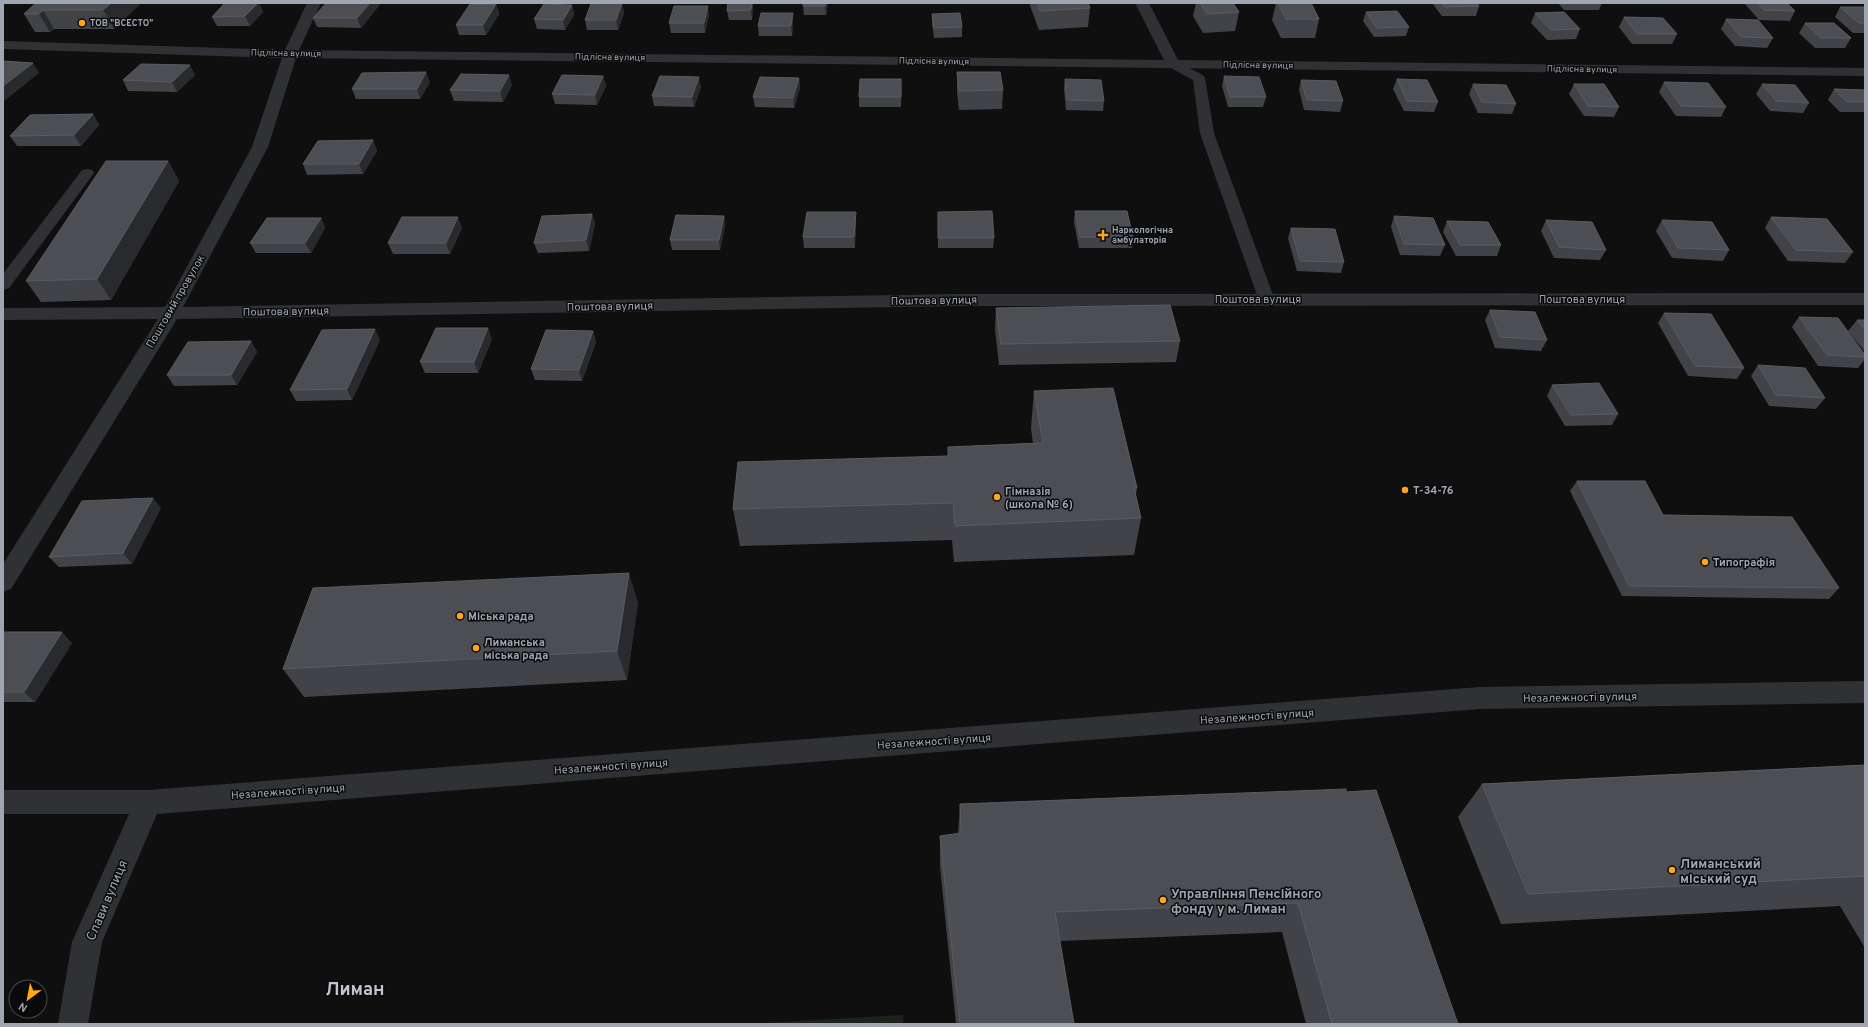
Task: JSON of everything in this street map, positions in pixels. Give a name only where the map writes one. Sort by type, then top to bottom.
[{"type":"street","name":"Поштовий провулок","points":[[3,583],[171,313],[260,147],[290,54],[314,3]]},
{"type":"street","points":[[1142,3],[1173,64]]},
{"type":"street","name":"Підлісна вулиця","points":[[3,45],[290,54],[1865,72]]},
{"type":"street","name":"Поштова вулиця","points":[[3,314],[171,313],[951,300],[1266,298],[1865,299]]},
{"type":"street","name":"Незалежності вулиця","points":[[3,802],[148,802],[1480,698],[1865,692]]},
{"type":"street","name":"Слави вулиця","points":[[72,1024],[87,942],[148,802]]},
{"type":"lane","points":[[1173,64],[1199,78],[1207,133],[1266,298]]},
{"type":"lane","points":[[3,285],[87,173]]},
{"type":"shaded area","points":[[903,1015],[903,1024],[744,1024]]},
{"type":"building","points":[[36,3],[111,3],[103,10],[43,10],[39,14],[24,14]]},
{"type":"building","points":[[225,3],[258,3],[245,16],[212,17]]},
{"type":"building","points":[[326,3],[370,3],[357,18],[313,18]]},
{"type":"building","points":[[622,3],[616,20],[585,20],[591,4]]},
{"type":"building","points":[[728,3],[752,3],[751,10],[727,11]]},
{"type":"building","points":[[803,3],[826,3],[825,6],[803,6]]},
{"type":"building","points":[[1037,3],[1088,3],[1090,8],[1040,11]]},
{"type":"building","points":[[1200,3],[1233,3],[1239,12],[1207,14]]},
{"type":"building","points":[[1278,3],[1311,3],[1319,19],[1286,19]]},
{"type":"building","points":[[1442,3],[1477,3],[1479,6],[1445,7]]},
{"type":"building","points":[[1758,3],[1787,3],[1795,11],[1764,10]]},
{"type":"building","points":[[470,4],[496,4],[483,25],[456,25]]},
{"type":"building","points":[[544,4],[572,5],[563,20],[534,19]]},
{"type":"building","points":[[674,6],[708,6],[704,23],[669,23]]},
{"type":"building","points":[[1840,7],[1865,7],[1865,23],[1859,23]]},
{"type":"building","points":[[1397,11],[1409,27],[1377,28],[1366,12]]},
{"type":"building","points":[[1564,12],[1580,29],[1551,30],[1535,13]]},
{"type":"building","points":[[761,13],[793,13],[791,26],[758,26]]},
{"type":"building","points":[[960,13],[962,27],[934,28],[932,14]]},
{"type":"building","points":[[1624,17],[1663,18],[1677,34],[1637,34]]},
{"type":"building","points":[[1726,19],[1758,20],[1773,38],[1741,37]]},
{"type":"building","points":[[1805,23],[1834,23],[1851,38],[1821,38]]},
{"type":"building","points":[[3,61],[33,63],[3,86]]},
{"type":"building","points":[[141,64],[190,65],[172,82],[123,80]]},
{"type":"building","points":[[426,72],[417,89],[352,89],[362,73]]},
{"type":"building","points":[[957,72],[1000,72],[1003,90],[959,91]]},
{"type":"building","points":[[461,74],[509,75],[500,91],[450,90]]},
{"type":"building","points":[[562,75],[603,76],[595,95],[552,94]]},
{"type":"building","points":[[660,76],[699,77],[692,97],[652,96]]},
{"type":"building","points":[[1224,76],[1259,77],[1266,97],[1230,97]]},
{"type":"building","points":[[760,77],[799,78],[793,98],[753,97]]},
{"type":"building","points":[[860,79],[901,79],[901,97],[859,97]]},
{"type":"building","points":[[1065,79],[1101,80],[1104,101],[1067,100]]},
{"type":"building","points":[[1397,79],[1427,80],[1438,102],[1407,101]]},
{"type":"building","points":[[1301,80],[1336,81],[1343,101],[1307,100]]},
{"type":"building","points":[[1664,82],[1708,83],[1726,107],[1681,106]]},
{"type":"building","points":[[1473,84],[1506,85],[1516,104],[1482,102]]},
{"type":"building","points":[[1574,84],[1604,84],[1619,107],[1588,106]]},
{"type":"building","points":[[1762,84],[1795,85],[1809,103],[1776,101]]},
{"type":"building","points":[[1834,89],[1865,90],[1865,102],[1847,102]]},
{"type":"building","points":[[93,114],[74,135],[10,136],[30,115]]},
{"type":"building","points":[[373,140],[359,164],[303,164],[318,141]]},
{"type":"building","points":[[106,161],[168,161],[97,279],[26,281]]},
{"type":"building","points":[[992,211],[994,238],[938,238],[938,212]]},
{"type":"building","points":[[1075,211],[1127,211],[1133,237],[1080,237]]},
{"type":"building","points":[[807,212],[856,212],[854,237],[803,237]]},
{"type":"building","points":[[592,214],[586,240],[534,243],[542,216]]},
{"type":"building","points":[[676,215],[724,216],[719,240],[670,240]]},
{"type":"building","points":[[1394,216],[1433,218],[1445,245],[1404,244]]},
{"type":"building","points":[[402,217],[458,217],[446,243],[388,243]]},
{"type":"building","points":[[1771,217],[1827,219],[1853,252],[1796,250]]},
{"type":"building","points":[[267,218],[321,218],[305,243],[250,243]]},
{"type":"building","points":[[1546,220],[1592,222],[1606,250],[1559,247]]},
{"type":"building","points":[[1662,220],[1712,222],[1729,250],[1678,248]]},
{"type":"building","points":[[1447,221],[1488,222],[1501,245],[1460,245]]},
{"type":"building","points":[[1291,228],[1335,229],[1344,262],[1300,261]]},
{"type":"building","points":[[1170,305],[1180,341],[1001,344],[996,308]]},
{"type":"building","points":[[1490,310],[1535,312],[1547,340],[1500,337]]},
{"type":"building","points":[[1664,313],[1711,314],[1744,368],[1695,366]]},
{"type":"building","points":[[1799,317],[1838,318],[1865,357],[1827,355]]},
{"type":"building","points":[[1857,320],[1865,320],[1865,330]]},
{"type":"building","points":[[436,328],[488,328],[474,362],[420,362]]},
{"type":"building","points":[[375,329],[347,389],[290,390],[322,330]]},
{"type":"building","points":[[546,330],[593,331],[579,370],[531,369]]},
{"type":"building","points":[[251,341],[231,375],[167,375],[188,342]]},
{"type":"building","points":[[1758,365],[1805,368],[1825,398],[1776,395]]},
{"type":"building","points":[[1599,383],[1618,414],[1571,415],[1552,385]]},
{"type":"building","points":[[1113,388],[1137,488],[1134,488],[1141,518],[955,526],[953,503],[733,509],[738,462],[948,456],[948,447],[1043,443],[1034,391]]},
{"type":"building","name":"Типографія","points":[[1577,481],[1645,481],[1663,515],[1792,517],[1839,588],[1629,586]]},
{"type":"building","points":[[153,498],[123,553],[49,557],[82,501]]},
{"type":"building","points":[[629,573],[617,651],[283,669],[313,588]]},
{"type":"building","points":[[3,632],[62,632],[24,692],[3,692]]},
{"type":"building","name":"Лиманський міський суд","points":[[1865,765],[1865,876],[1528,894],[1482,784]]},
{"type":"building","name":"Управління Пенсійного фонду у м. Лиман","points":[[1346,789],[1346,792],[1376,790],[1458,1024],[1332,1024],[1298,903],[1055,912],[1074,1024],[960,1024],[940,836],[961,833],[960,804]]},
{"type":"place","name":"ТОВ \"ВСЕСТО\"","points":[[82,23]]},
{"type":"place","name":"Наркологічна амбулаторія","points":[[1103,235]]},
{"type":"place","name":"Т-34-76","points":[[1405,490]]},
{"type":"place","name":"Гімназія (школа № 6)","points":[[997,497]]},
{"type":"place","name":"Типографія","points":[[1705,562]]},
{"type":"place","name":"Міська рада","points":[[460,616]]},
{"type":"place","name":"Лиманська міська рада","points":[[476,648]]},
{"type":"place","name":"Лиманський міський суд","points":[[1672,870]]},
{"type":"place","name":"Управління Пенсійного фонду у м. Лиман","points":[[1163,900]]},
{"type":"district","name":"Лиман","points":[[355,989]]}]
